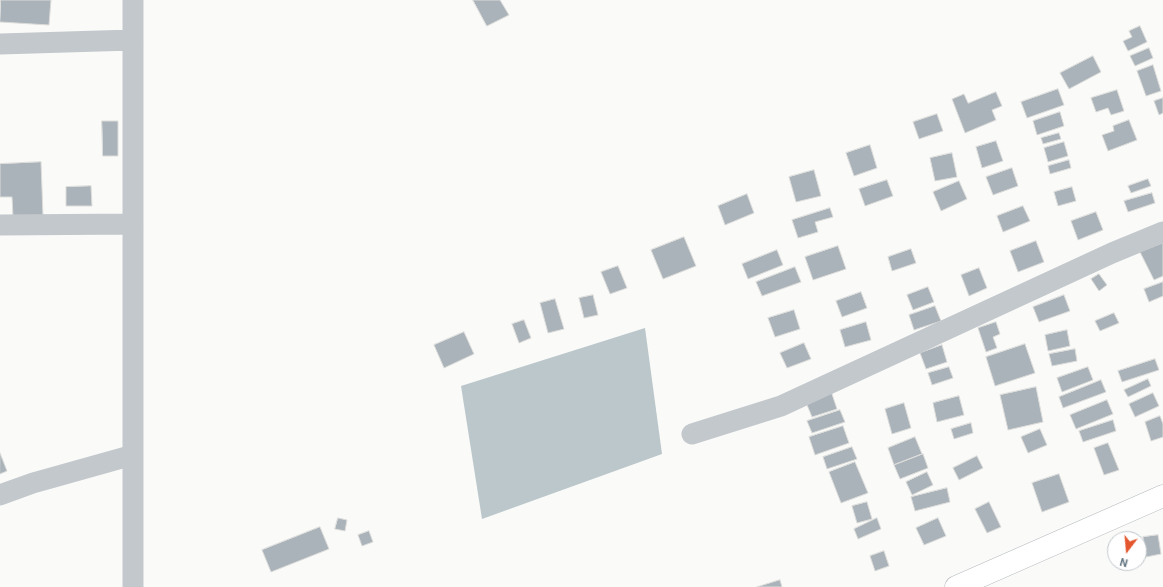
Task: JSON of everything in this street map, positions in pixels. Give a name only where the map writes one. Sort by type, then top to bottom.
[{"type":"main road","points":[[956,587],[1163,496]]},
{"type":"street","points":[[133,0],[133,587]]},
{"type":"street","points":[[0,44],[133,40]]},
{"type":"street","points":[[0,225],[133,224]]},
{"type":"street","points":[[692,434],[781,406],[1098,260],[1163,232]]},
{"type":"street","points":[[0,495],[33,483],[133,455]]},
{"type":"shaded area","points":[[645,328],[662,454],[482,519],[461,386]]},
{"type":"building","points":[[1,0],[51,0],[49,25],[0,22]]},
{"type":"building","points":[[473,0],[500,0],[509,15],[487,26]]},
{"type":"building","points":[[1140,26],[1147,42],[1128,51],[1123,41],[1132,37],[1129,31]]},
{"type":"building","points":[[1149,48],[1153,58],[1135,66],[1130,56]]},
{"type":"building","points":[[1093,56],[1101,72],[1069,89],[1060,73]]},
{"type":"building","points":[[1153,65],[1161,91],[1146,96],[1137,71]]},
{"type":"building","points":[[1058,89],[1064,105],[1027,118],[1021,102]]},
{"type":"building","points":[[1117,90],[1124,111],[1111,115],[1108,108],[1096,112],[1091,98]]},
{"type":"building","points":[[996,92],[1002,106],[992,110],[996,120],[965,133],[952,99],[964,94],[968,103]]},
{"type":"building","points":[[1163,98],[1163,113],[1159,115],[1154,101]]},
{"type":"building","points":[[1060,112],[1064,126],[1037,135],[1033,121]]},
{"type":"building","points":[[937,114],[943,131],[919,139],[913,122]]},
{"type":"building","points":[[1129,120],[1137,140],[1108,151],[1102,135],[1114,131],[1113,126]]},
{"type":"building","points":[[102,121],[118,121],[118,156],[103,156]]},
{"type":"building","points":[[1059,133],[1061,139],[1043,144],[1041,138]]},
{"type":"building","points":[[996,141],[1003,161],[982,168],[976,147]]},
{"type":"building","points":[[1064,142],[1068,156],[1048,162],[1044,148]]},
{"type":"building","points":[[870,145],[877,168],[854,176],[846,153]]},
{"type":"building","points":[[952,153],[957,177],[935,181],[930,158]]},
{"type":"building","points":[[1069,160],[1071,168],[1050,174],[1048,166]]},
{"type":"building","points":[[41,162],[43,216],[13,217],[12,197],[0,197],[0,164]]},
{"type":"building","points":[[1012,168],[1018,186],[993,195],[986,177]]},
{"type":"building","points":[[814,170],[821,196],[796,202],[789,177]]},
{"type":"building","points":[[1148,179],[1151,186],[1131,193],[1128,186]]},
{"type":"building","points":[[887,180],[893,196],[865,206],[859,189]]},
{"type":"building","points":[[959,181],[967,199],[941,211],[933,192]]},
{"type":"building","points":[[91,186],[92,206],[66,206],[66,187]]},
{"type":"building","points":[[1072,187],[1076,201],[1058,206],[1054,192]]},
{"type":"building","points":[[1152,193],[1155,203],[1128,212],[1124,201]]},
{"type":"building","points":[[747,194],[754,213],[725,225],[718,206]]},
{"type":"building","points":[[1023,206],[1030,221],[1003,232],[997,216]]},
{"type":"building","points":[[830,208],[833,217],[815,222],[818,232],[798,238],[792,220]]},
{"type":"building","points":[[1096,212],[1103,230],[1078,240],[1071,221]]},
{"type":"building","points":[[684,237],[696,266],[663,279],[651,250]]},
{"type":"building","points":[[1036,241],[1044,262],[1018,272],[1010,251]]},
{"type":"building","points":[[1163,243],[1163,276],[1154,280],[1140,252]]},
{"type":"building","points":[[838,246],[846,269],[813,280],[805,257]]},
{"type":"building","points":[[911,249],[916,263],[892,271],[888,257]]},
{"type":"building","points":[[777,250],[783,265],[748,279],[742,264]]},
{"type":"building","points":[[618,266],[627,288],[610,294],[601,272]]},
{"type":"building","points":[[795,267],[801,282],[762,296],[756,282]]},
{"type":"building","points":[[979,268],[987,288],[969,296],[961,275]]},
{"type":"building","points":[[1099,274],[1107,285],[1099,291],[1091,279]]},
{"type":"building","points":[[1163,282],[1163,296],[1149,302],[1144,289]]},
{"type":"building","points":[[928,287],[934,302],[913,310],[907,295]]},
{"type":"building","points":[[861,292],[867,308],[842,317],[836,301]]},
{"type":"building","points":[[593,295],[598,315],[584,318],[579,298]]},
{"type":"building","points":[[1064,295],[1070,311],[1039,322],[1033,307]]},
{"type":"building","points":[[555,299],[564,329],[548,333],[540,303]]},
{"type":"building","points":[[935,306],[941,321],[914,330],[909,315]]},
{"type":"building","points":[[794,310],[800,329],[775,337],[768,318]]},
{"type":"building","points":[[1114,313],[1119,323],[1100,331],[1095,321]]},
{"type":"building","points":[[524,320],[531,338],[519,343],[512,324]]},
{"type":"building","points":[[866,322],[871,340],[845,347],[840,330]]},
{"type":"building","points":[[996,322],[1000,334],[993,337],[997,348],[986,352],[978,328]]},
{"type":"building","points":[[1067,330],[1070,346],[1048,351],[1045,335]]},
{"type":"building","points":[[464,332],[474,354],[444,368],[434,345]]},
{"type":"building","points":[[804,343],[811,359],[787,368],[780,353]]},
{"type":"building","points":[[1025,344],[1035,373],[995,386],[986,357]]},
{"type":"building","points":[[942,345],[947,362],[926,369],[920,353]]},
{"type":"building","points":[[1075,349],[1077,361],[1052,366],[1049,354]]},
{"type":"building","points":[[1155,359],[1159,370],[1122,382],[1118,371]]},
{"type":"building","points":[[949,367],[953,378],[932,385],[928,373]]},
{"type":"building","points":[[1088,367],[1093,380],[1062,392],[1057,378]]},
{"type":"building","points":[[1148,379],[1151,386],[1128,397],[1124,390]]},
{"type":"building","points":[[1101,380],[1106,392],[1063,408],[1059,397]]},
{"type":"building","points":[[1036,387],[1043,422],[1008,430],[1000,395]]},
{"type":"building","points":[[831,391],[837,409],[812,417],[805,400]]},
{"type":"building","points":[[1153,393],[1159,406],[1135,417],[1129,404]]},
{"type":"building","points":[[959,396],[964,415],[937,422],[933,403]]},
{"type":"building","points":[[1107,400],[1113,414],[1076,429],[1070,415]]},
{"type":"building","points":[[904,403],[911,428],[892,434],[885,409]]},
{"type":"building","points":[[840,410],[845,422],[812,433],[807,421]]},
{"type":"building","points":[[1160,416],[1163,424],[1163,437],[1151,441],[1145,422]]},
{"type":"building","points":[[1113,420],[1116,431],[1083,442],[1079,431]]},
{"type":"building","points":[[971,423],[973,433],[954,439],[951,429]]},
{"type":"building","points":[[843,426],[849,443],[815,455],[809,437]]},
{"type":"building","points":[[1040,429],[1047,445],[1028,453],[1021,437]]},
{"type":"building","points":[[915,437],[922,454],[894,465],[888,448]]},
{"type":"building","points":[[1108,443],[1119,470],[1104,475],[1094,448]]},
{"type":"building","points":[[852,447],[857,459],[827,469],[823,457]]},
{"type":"building","points":[[0,453],[7,471],[0,474]]},
{"type":"building","points":[[923,454],[928,468],[900,479],[894,465]]},
{"type":"building","points":[[977,456],[983,468],[959,480],[953,468]]},
{"type":"building","points":[[855,462],[868,493],[841,503],[829,472]]},
{"type":"building","points":[[927,472],[933,485],[912,495],[906,482]]},
{"type":"building","points":[[1059,474],[1069,502],[1042,512],[1032,483]]},
{"type":"building","points":[[947,488],[950,502],[915,511],[911,497]]},
{"type":"building","points":[[867,502],[872,519],[857,523],[852,506]]},
{"type":"building","points":[[989,502],[1001,527],[987,533],[975,509]]},
{"type":"building","points":[[338,518],[347,520],[345,531],[335,529]]},
{"type":"building","points":[[877,518],[881,529],[858,539],[854,529]]},
{"type":"building","points":[[938,518],[946,536],[924,545],[916,528]]},
{"type":"building","points":[[320,527],[329,549],[271,572],[262,550]]},
{"type":"building","points":[[369,531],[373,542],[362,546],[358,535]]},
{"type":"building","points":[[1158,535],[1161,554],[1147,557],[1147,536]]},
{"type":"building","points":[[884,551],[889,566],[875,571],[870,556]]},
{"type":"building","points":[[780,580],[782,587],[757,587]]}]
